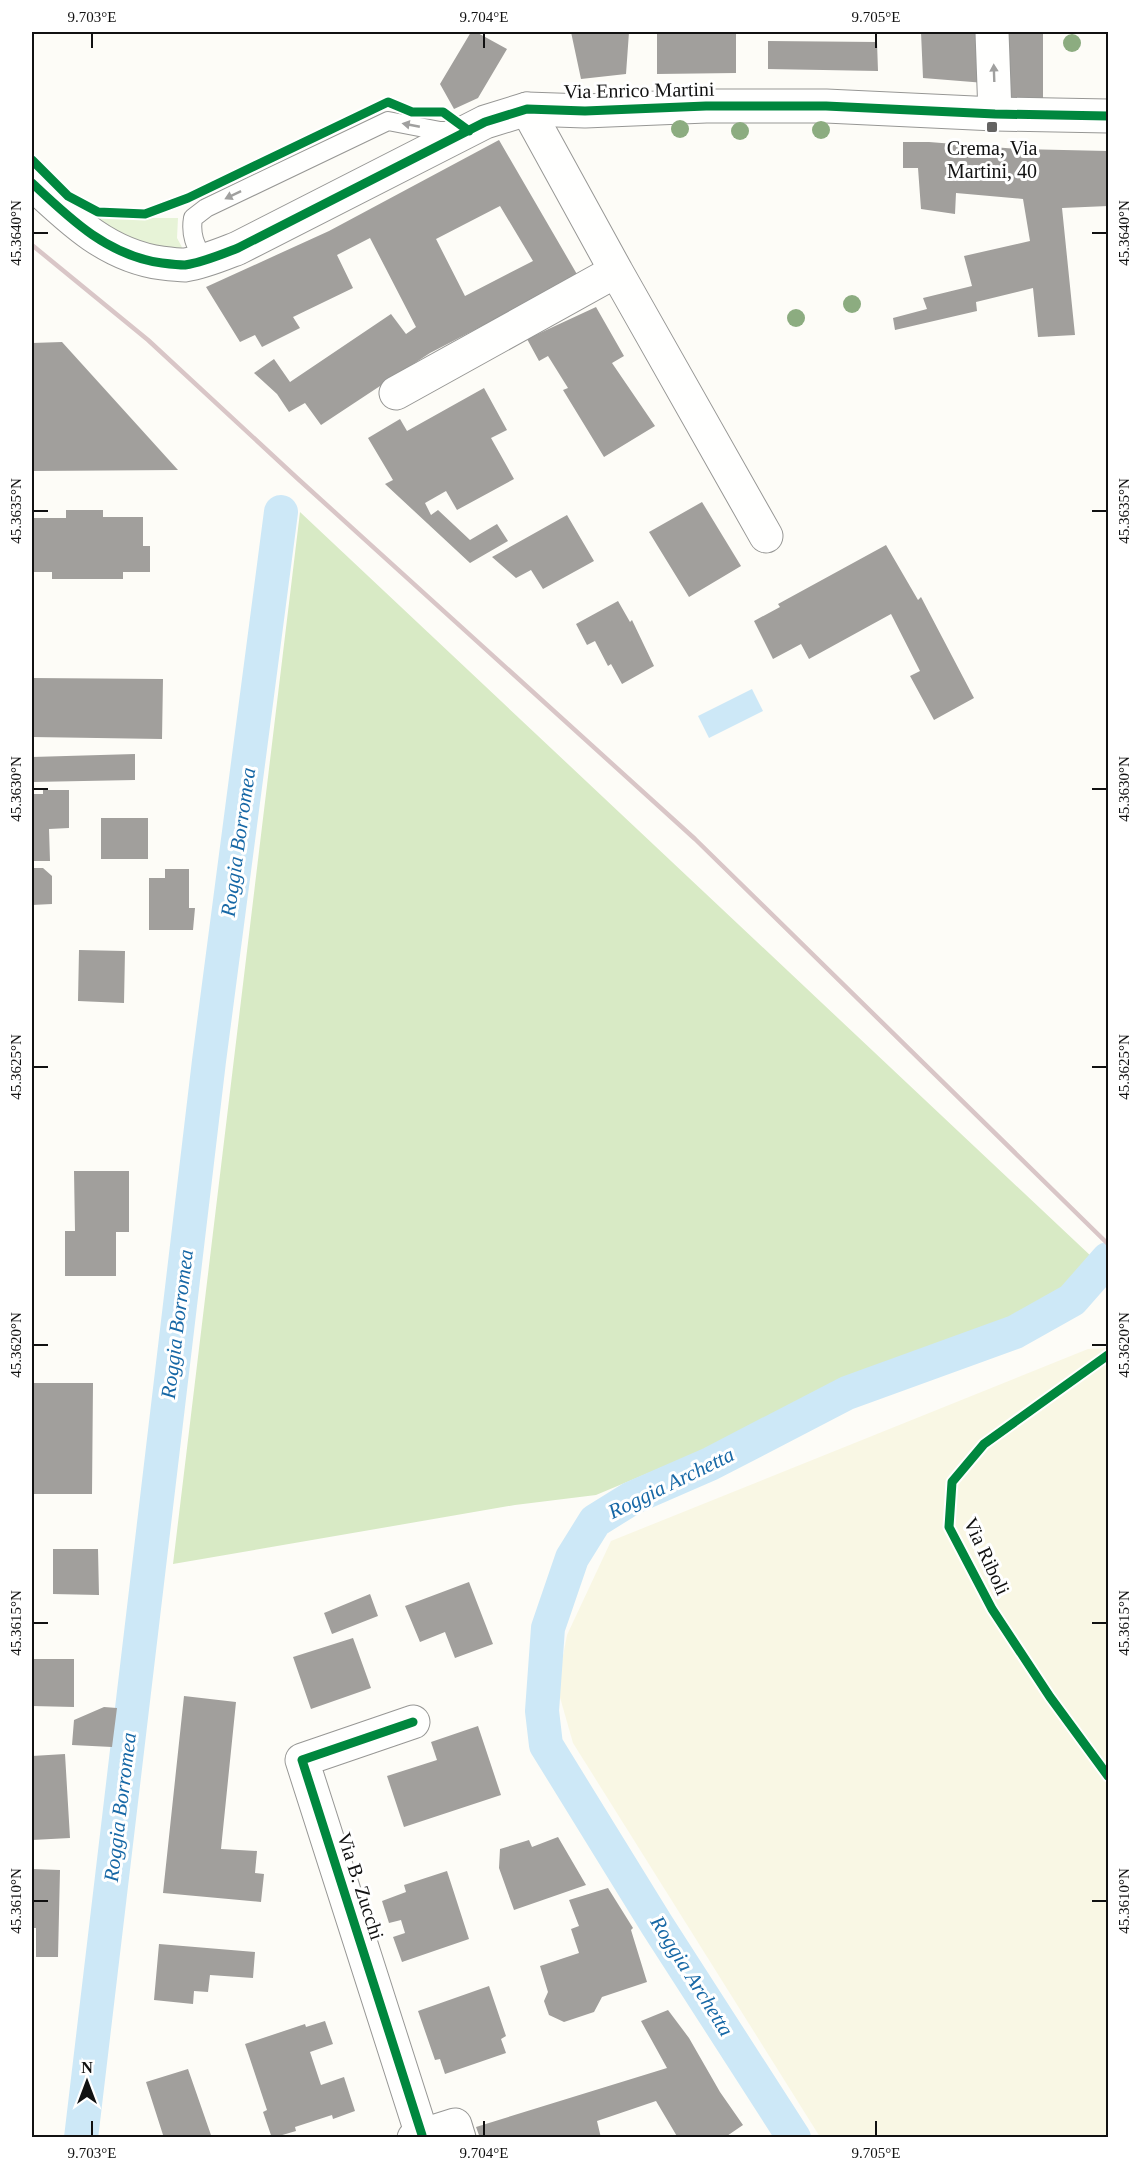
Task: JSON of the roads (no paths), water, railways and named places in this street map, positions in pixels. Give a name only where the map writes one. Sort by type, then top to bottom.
[{"type":"street","points":[[992,32],[995,114]]},
{"type":"street","name":"Via Enrico Martini","points":[[32,183],[77,225],[106,245],[145,261],[182,265],[204,261],[238,248],[485,122],[527,109],[585,111],[706,106],[826,106],[995,114],[1108,116]]},
{"type":"street","points":[[527,109],[766,536]]},
{"type":"street","points":[[396,393],[616,271]]},
{"type":"street","name":"Via B. Zucchi","points":[[412,1722],[302,1760],[418,2136],[455,2125],[459,2138]]},
{"type":"lane","points":[[204,261],[193,241],[191,230],[193,218],[206,208],[388,121],[440,131],[469,130]]},
{"type":"water","points":[[752,689],[763,711],[709,738],[698,716]]},
{"type":"waterway","name":"Roggia Borromea","points":[[81,2138],[209,1061],[281,512]]},
{"type":"waterway","name":"Roggia Archetta","points":[[794,2138],[657,1925],[546,1745],[542,1711],[548,1628],[572,1558],[595,1521],[632,1498],[710,1464],[847,1393],[1015,1332],[1072,1300],[1108,1259]]},
{"type":"railway","points":[[32,245],[148,340],[695,839],[1108,1244]]},
{"type":"place","name":"Crema, Via Martini, 40","points":[[992,127]]}]
